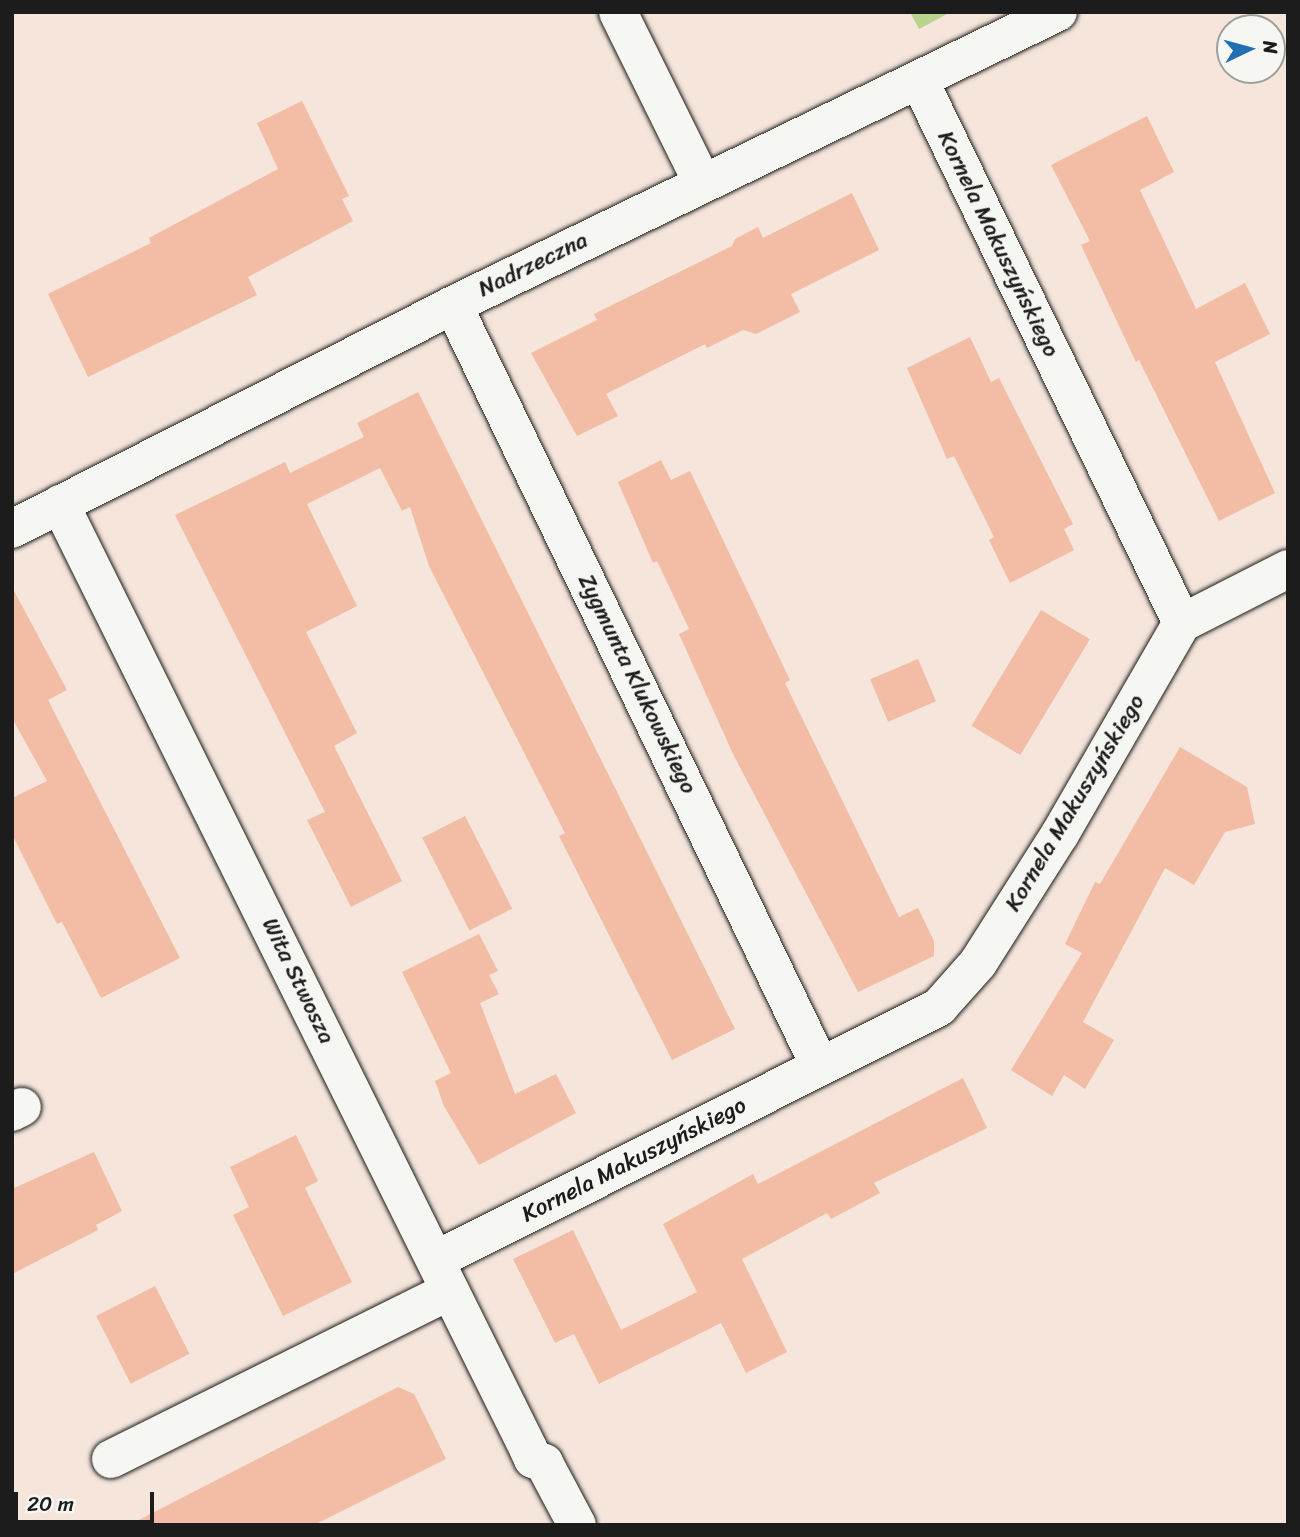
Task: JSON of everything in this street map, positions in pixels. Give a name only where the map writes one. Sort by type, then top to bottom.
[{"type":"street","points":[[618,12],[702,182]]},
{"type":"street","name":"Nadrzeczna","points":[[12,529],[453,305],[702,182],[920,82],[1058,12]]},
{"type":"street","name":"Kornela Makuszyńskiego","points":[[111,1459],[819,1064],[939,1007],[978,963],[1060,834],[1182,623],[920,82]]},
{"type":"street","name":"Zygmunta Klukowskiego","points":[[453,305],[819,1064]]},
{"type":"street","name":"Wita Stwosza","points":[[60,504],[533,1458],[544,1463],[577,1525]]},
{"type":"street","points":[[1182,623],[1288,569]]},
{"type":"green space","points":[[910,12],[951,12],[919,29]]},
{"type":"building","points":[[302,101],[349,196],[342,199],[353,221],[248,277],[257,295],[88,377],[48,294],[151,243],[149,238],[278,169],[257,123]]},
{"type":"building","points":[[1147,116],[1174,172],[1140,190],[1196,309],[1245,283],[1270,334],[1215,362],[1275,493],[1219,521],[1139,360],[1136,362],[1081,245],[1090,241],[1051,165]]},
{"type":"building","points":[[852,193],[879,250],[791,294],[800,312],[756,334],[743,330],[707,348],[705,344],[606,394],[618,416],[577,436],[531,353],[597,320],[594,314],[732,246],[735,239],[758,227],[763,238]]},
{"type":"building","points":[[970,337],[991,382],[999,378],[1073,524],[1064,529],[1074,550],[1010,583],[989,540],[994,537],[954,456],[947,459],[907,368]]},
{"type":"building","points":[[418,392],[735,1029],[672,1060],[559,836],[565,833],[429,566],[410,507],[402,511],[380,468],[307,504],[357,606],[306,632],[357,733],[334,746],[402,881],[351,907],[307,820],[325,812],[175,515],[285,462],[290,473],[364,437],[357,423]]},
{"type":"building","points":[[661,460],[671,480],[690,471],[790,680],[785,683],[899,917],[918,908],[934,941],[934,956],[858,992],[733,754],[679,634],[689,629],[657,561],[653,563],[618,482]]},
{"type":"building","points":[[12,587],[67,690],[48,700],[180,958],[101,998],[62,922],[57,924],[12,834],[12,798],[47,781],[12,718]]},
{"type":"building","points":[[1041,610],[1090,639],[1020,755],[971,726]]},
{"type":"building","points":[[918,659],[936,701],[888,722],[870,679]]},
{"type":"building","points":[[1180,747],[1247,787],[1255,824],[1225,832],[1194,885],[1165,868],[1083,1022],[1114,1040],[1085,1089],[1064,1075],[1052,1096],[1011,1070],[1082,953],[1065,944],[1095,882],[1100,884]]},
{"type":"building","points":[[465,816],[512,909],[469,930],[422,838]]},
{"type":"building","points":[[479,934],[498,971],[489,975],[499,994],[480,1003],[515,1094],[556,1074],[576,1113],[479,1165],[444,1106],[435,1081],[451,1073],[402,972]]},
{"type":"building","points":[[963,1078],[987,1128],[874,1183],[880,1193],[831,1219],[827,1213],[742,1259],[787,1352],[746,1373],[721,1323],[599,1384],[574,1334],[555,1343],[513,1259],[573,1230],[621,1330],[697,1292],[663,1224],[753,1174],[758,1184]]},
{"type":"building","points":[[296,1135],[318,1181],[305,1188],[352,1282],[283,1316],[233,1215],[249,1207],[230,1167]]},
{"type":"building","points":[[94,1152],[122,1211],[96,1225],[98,1230],[12,1274],[12,1189]]},
{"type":"building","points":[[155,1286],[190,1354],[131,1384],[96,1316]]},
{"type":"building","points":[[398,1387],[414,1394],[446,1459],[314,1525],[129,1525]]}]
